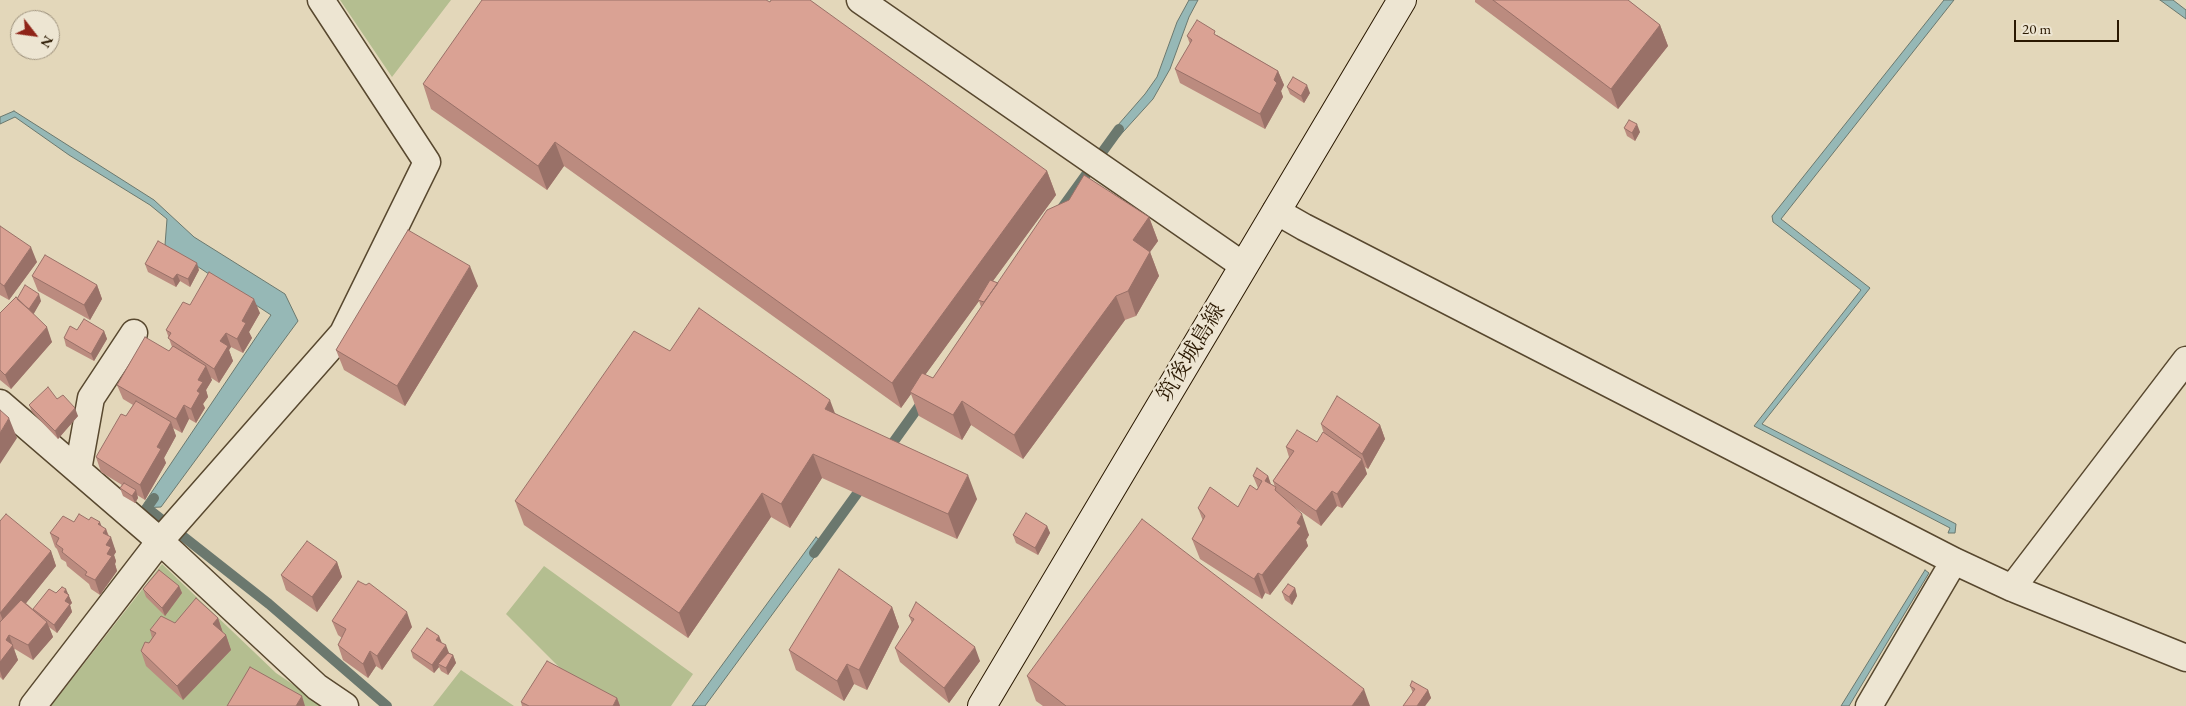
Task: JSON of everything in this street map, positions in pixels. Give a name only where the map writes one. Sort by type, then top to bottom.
[{"type":"main road","name":"筑後城島線","points":[[982,706],[1402,0]]},
{"type":"street","points":[[32,706],[160,542],[342,333],[427,162],[321,0]]},
{"type":"street","points":[[860,0],[1244,266]]},
{"type":"street","points":[[1276,210],[1312,232],[1954,561],[2012,588],[2186,658]]},
{"type":"street","points":[[78,470],[91,398],[134,333]]},
{"type":"street","points":[[2012,588],[2186,360]]},
{"type":"street","points":[[0,403],[160,542],[317,687],[345,706]]},
{"type":"street","points":[[1869,706],[1954,561]]},
{"type":"green space","points":[[340,0],[451,0],[392,77]]},
{"type":"green space","points":[[162,564],[276,673],[325,706],[51,706]]},
{"type":"green space","points":[[544,566],[693,674],[671,706],[614,706],[567,675],[506,614]]},
{"type":"green space","points":[[461,670],[514,706],[433,706]]},
{"type":"water","points":[[1189,0],[1198,0],[1189,17],[1170,69],[1153,99],[1114,142],[1111,133],[1145,94],[1157,77],[1177,22]]},
{"type":"water","points":[[1944,0],[1954,0],[1781,219],[1870,288],[1762,424],[1956,524],[1955,533],[1948,533],[1950,528],[1754,426],[1861,290],[1773,222],[1772,216]]},
{"type":"water","points":[[2160,0],[2173,0],[2186,10],[2186,19]]},
{"type":"water","points":[[14,111],[154,200],[194,237],[285,294],[298,321],[161,507],[141,508],[271,315],[165,245],[167,219],[150,205],[69,155],[15,117],[0,124],[0,117]]},
{"type":"water","points":[[816,537],[824,544],[705,706],[692,706]]},
{"type":"water","points":[[1925,570],[1929,573],[1849,706],[1841,706]]},
{"type":"building","points":[[482,0],[766,0],[770,2],[771,0],[810,0],[1047,171],[892,383],[555,142],[538,166],[423,84]]},
{"type":"building","points":[[1493,0],[1628,0],[1660,25],[1611,89]]},
{"type":"building","points":[[1197,20],[1215,31],[1214,34],[1278,71],[1274,80],[1277,83],[1260,114],[1175,69],[1192,40],[1187,36]]},
{"type":"building","points":[[1293,77],[1307,85],[1301,96],[1287,87]]},
{"type":"building","points":[[1629,120],[1637,124],[1632,133],[1624,128]]},
{"type":"building","points":[[1084,175],[1149,217],[1133,240],[1150,252],[1128,291],[1116,296],[1014,435],[962,401],[953,415],[910,392],[922,373],[933,378],[1047,210],[1069,200]]},
{"type":"building","points":[[0,226],[31,247],[4,286],[0,283]]},
{"type":"building","points":[[408,230],[470,266],[397,386],[336,350]]},
{"type":"building","points":[[158,241],[197,263],[188,279],[177,274],[173,279],[145,264]]},
{"type":"building","points":[[45,255],[97,285],[84,305],[32,276]]},
{"type":"building","points":[[209,272],[254,299],[242,321],[246,323],[237,339],[226,333],[220,341],[228,346],[214,369],[168,338],[171,333],[166,330],[183,302],[190,305]]},
{"type":"building","points":[[990,280],[998,283],[984,302],[978,300]]},
{"type":"building","points":[[25,285],[39,294],[29,309],[17,299]]},
{"type":"building","points":[[16,297],[47,327],[5,375],[0,370],[0,313]]},
{"type":"building","points":[[699,308],[830,400],[825,409],[968,475],[948,514],[813,454],[781,504],[762,493],[679,613],[515,501],[634,331],[670,351]]},
{"type":"building","points":[[84,319],[104,331],[91,354],[64,338],[70,326],[77,330]]},
{"type":"building","points":[[145,337],[169,351],[173,346],[206,366],[198,380],[203,382],[197,391],[200,393],[191,409],[184,405],[176,419],[117,385]]},
{"type":"building","points":[[48,387],[57,399],[63,395],[75,408],[55,431],[29,405]]},
{"type":"building","points":[[1337,396],[1380,425],[1362,454],[1321,424]]},
{"type":"building","points":[[136,401],[171,422],[157,447],[161,449],[140,485],[96,457],[121,414],[126,416]]},
{"type":"building","points":[[0,410],[9,418],[0,433]]},
{"type":"building","points":[[1297,430],[1317,442],[1323,432],[1362,459],[1337,494],[1332,491],[1316,511],[1273,481],[1294,451],[1286,447]]},
{"type":"building","points":[[1257,468],[1268,476],[1265,481],[1276,487],[1275,490],[1302,514],[1297,523],[1301,526],[1262,575],[1258,573],[1254,579],[1192,539],[1205,516],[1198,508],[1210,487],[1238,507],[1250,485],[1257,490],[1262,481],[1253,476]]},
{"type":"building","points":[[124,483],[136,490],[132,496],[120,488]]},
{"type":"building","points":[[1026,513],[1047,526],[1035,548],[1013,535]]},
{"type":"building","points":[[6,514],[51,551],[0,613],[0,521]]},
{"type":"building","points":[[79,514],[89,520],[91,517],[100,522],[98,524],[106,529],[103,533],[111,537],[106,545],[111,547],[107,554],[112,556],[95,580],[85,575],[87,572],[62,552],[63,549],[56,544],[59,538],[50,533],[63,516],[74,522]]},
{"type":"building","points":[[1142,519],[1364,689],[1352,706],[1066,706],[1027,676]]},
{"type":"building","points":[[307,541],[337,562],[312,597],[281,575]]},
{"type":"building","points":[[839,569],[892,607],[859,670],[847,664],[837,681],[789,650]]},
{"type":"building","points":[[159,570],[179,586],[162,608],[143,589]]},
{"type":"building","points":[[358,581],[366,585],[369,583],[407,612],[377,656],[370,651],[363,664],[338,645],[346,629],[332,621]]},
{"type":"building","points":[[1288,584],[1295,588],[1289,597],[1282,592]]},
{"type":"building","points":[[62,587],[66,589],[64,592],[69,595],[65,601],[70,604],[54,625],[33,609],[49,589],[56,593]]},
{"type":"building","points":[[196,598],[218,618],[213,624],[226,635],[177,686],[141,651],[145,642],[149,643],[156,633],[150,630],[161,616],[175,623]]},
{"type":"building","points":[[21,600],[47,622],[28,645],[9,635],[6,640],[13,645],[0,662],[0,622]]},
{"type":"building","points":[[916,602],[975,647],[944,688],[895,648],[914,619],[909,616]]},
{"type":"building","points":[[427,628],[439,636],[436,640],[446,645],[432,665],[411,651]]},
{"type":"building","points":[[448,653],[453,655],[446,668],[438,664]]},
{"type":"building","points":[[547,661],[617,698],[613,706],[529,706],[521,702]]},
{"type":"building","points":[[250,667],[302,696],[296,706],[227,706]]},
{"type":"building","points":[[1412,681],[1428,690],[1417,706],[1403,706],[1415,689],[1410,686]]},
{"type":"waterway","points":[[1059,212],[1119,129]]},
{"type":"waterway","points":[[887,451],[925,398]]},
{"type":"waterway","points":[[814,553],[864,484]]},
{"type":"waterway","points":[[154,498],[147,508],[269,604],[387,706]]}]
